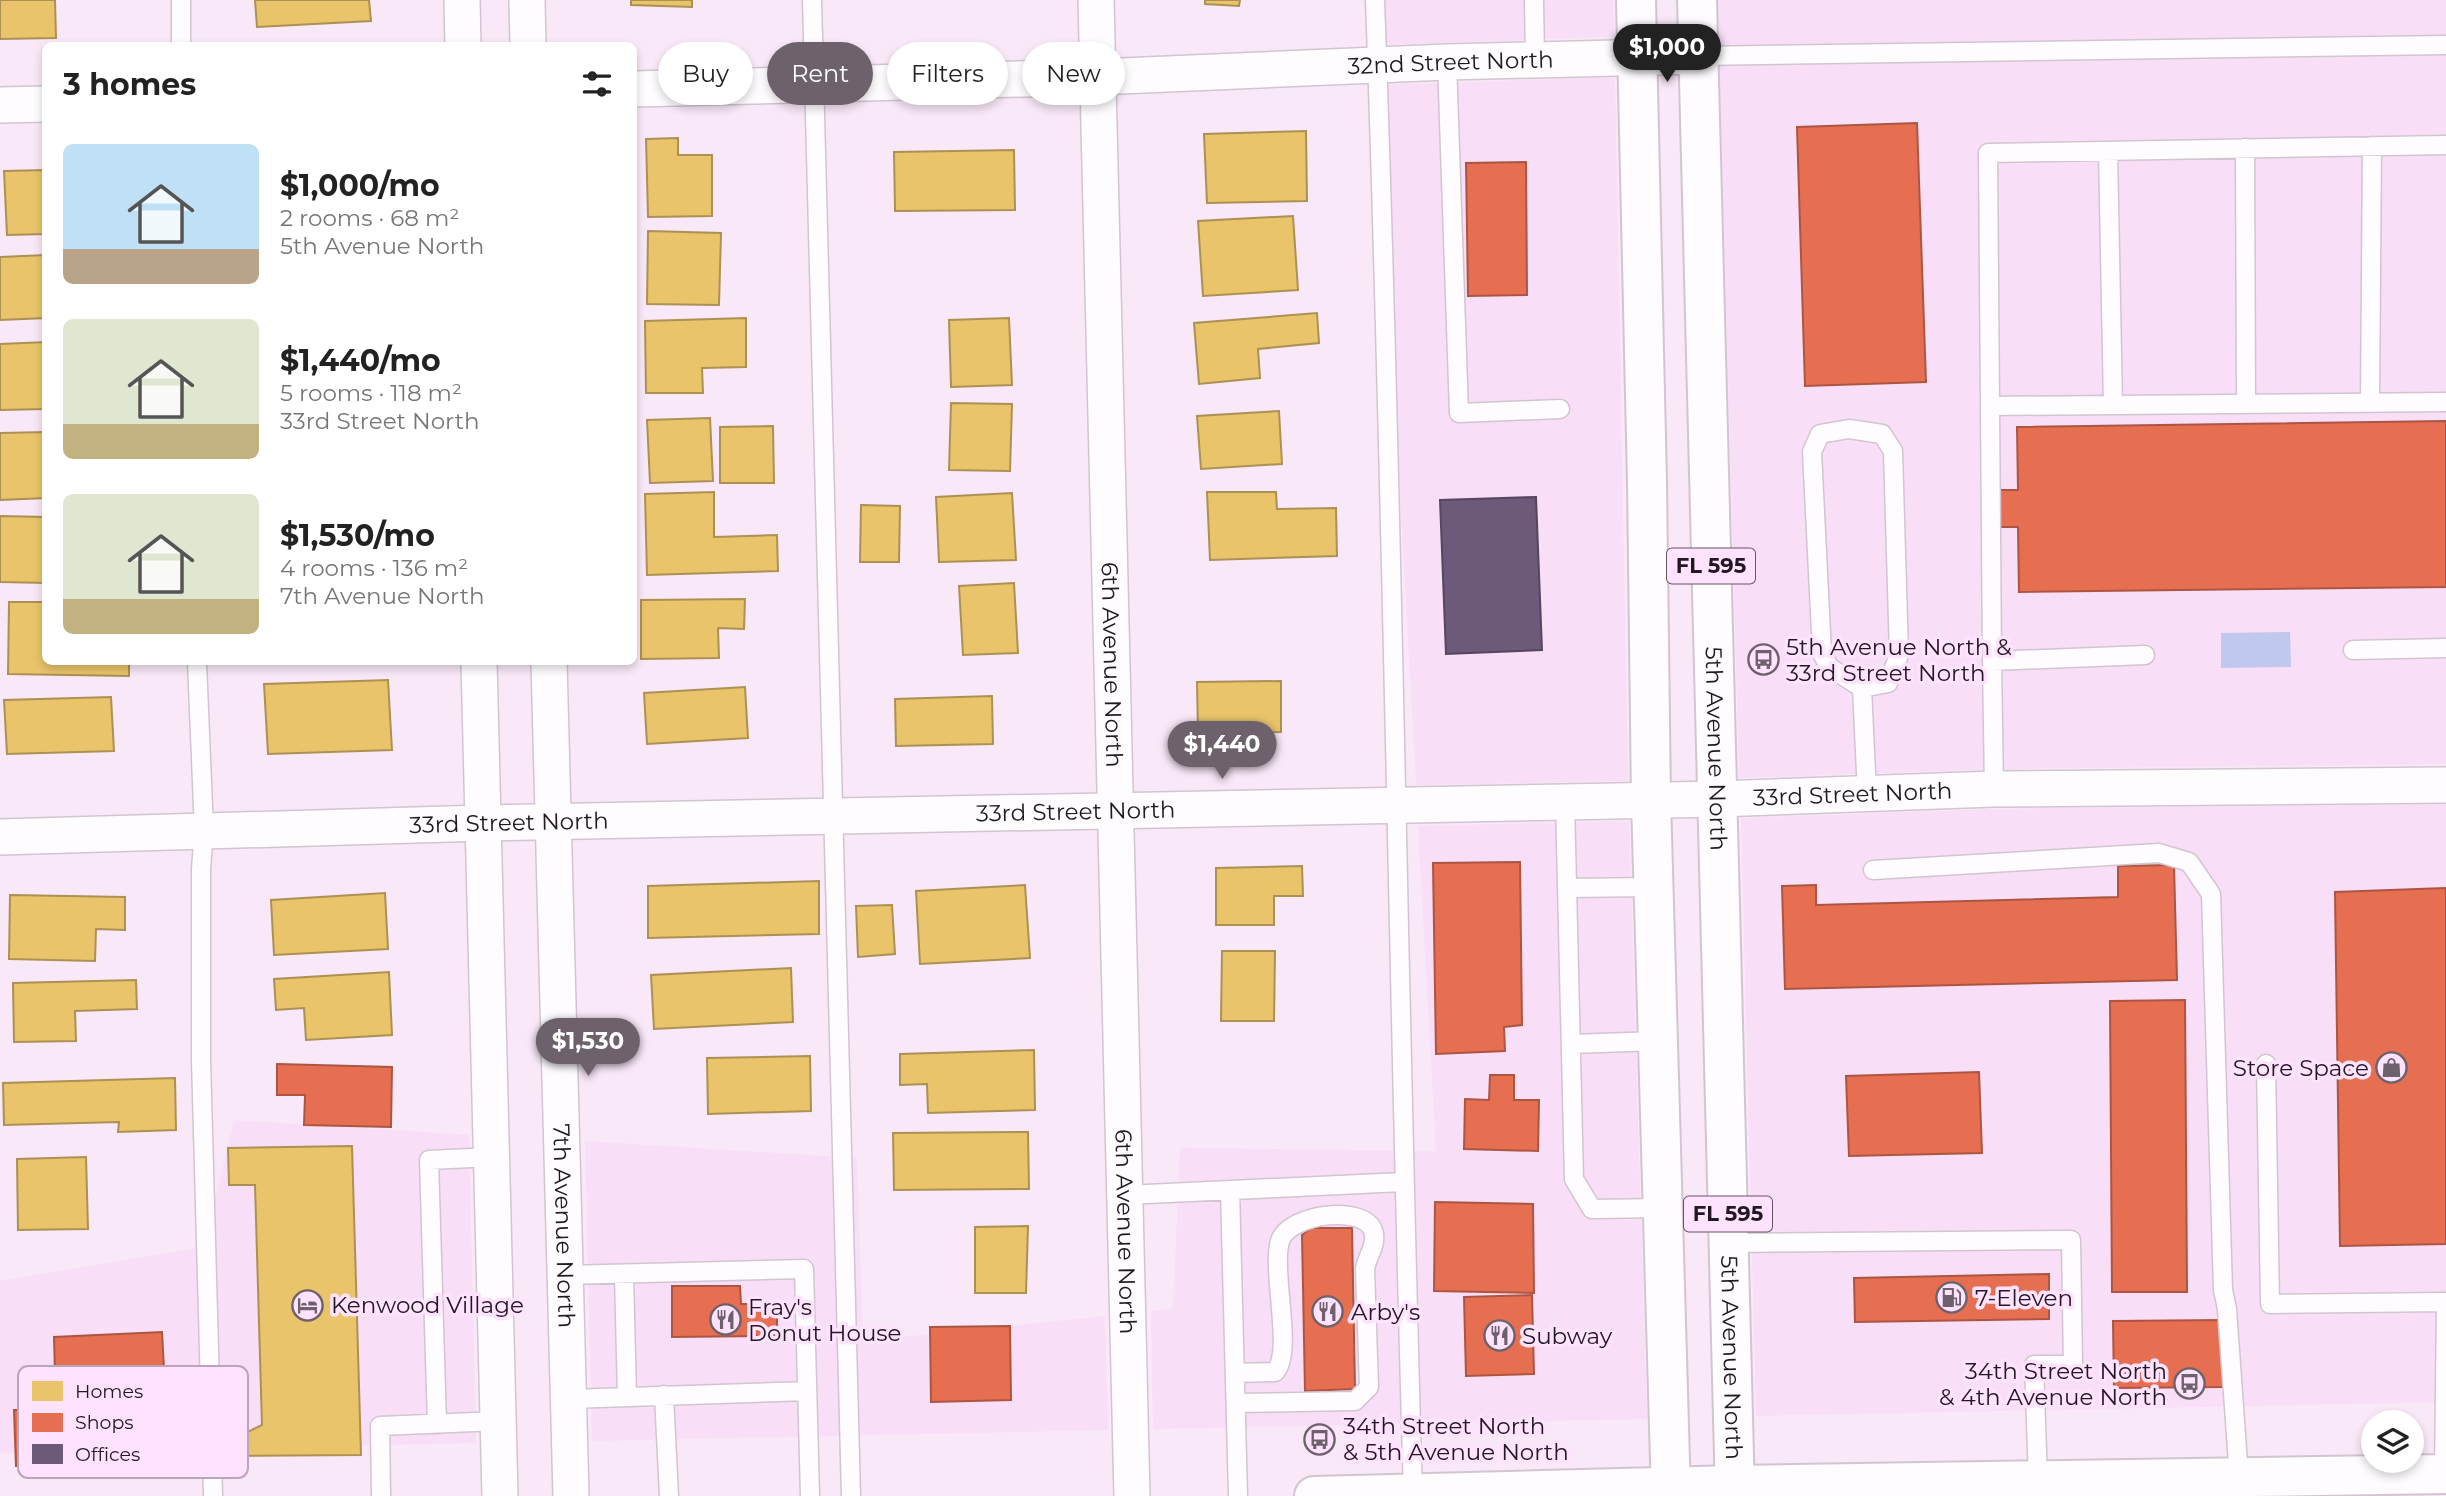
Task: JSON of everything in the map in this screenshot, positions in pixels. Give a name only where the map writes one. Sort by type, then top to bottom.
[{"type":"main road","name":"FL 595","points":[[1636,0],[1651,800],[1671,1492]]},
{"type":"main road","name":"5th Avenue North","points":[[1697,0],[1735,1490]]},
{"type":"main road","points":[[1314,1496],[1671,1492],[2038,1480],[2445,1474]]},
{"type":"street","points":[[462,0],[463,42]]},
{"type":"street","points":[[527,0],[528,42]]},
{"type":"street","name":"6th Avenue North","points":[[1096,0],[1097,42]]},
{"type":"street","name":"32nd Street North","points":[[1125,76],[1535,59],[1698,57]]},
{"type":"street","name":"32nd Street North","points":[[873,83],[1022,79]]},
{"type":"street","name":"32nd Street North","points":[[637,89],[767,86]]},
{"type":"street","points":[[0,105],[42,104]]},
{"type":"street","name":"6th Avenue North","points":[[1099,105],[1132,1496]]},
{"type":"street","points":[[479,665],[500,1496]]},
{"type":"street","name":"7th Avenue North","points":[[549,665],[571,1496]]},
{"type":"street","name":"33rd Street North","points":[[0,837],[483,823],[1718,799],[1994,789],[2446,785]]},
{"type":"lane","points":[[181,0],[181,42]]},
{"type":"lane","points":[[812,0],[812,42]]},
{"type":"lane","points":[[1375,0],[1398,806],[1403,1182],[1413,1494]]},
{"type":"lane","points":[[1534,0],[1535,59]]},
{"type":"lane","points":[[1698,57],[2446,45]]},
{"type":"lane","points":[[1447,62],[1459,412],[1560,409]]},
{"type":"lane","points":[[813,105],[851,1496]]},
{"type":"lane","points":[[1994,789],[1988,153],[2446,145]]},
{"type":"lane","points":[[2370,402],[2372,146]]},
{"type":"lane","points":[[2245,148],[2246,403]]},
{"type":"lane","points":[[2108,151],[2113,405]]},
{"type":"lane","points":[[1991,405],[2446,402]]},
{"type":"lane","points":[[1849,429],[1882,434],[1893,451],[1899,655],[1888,683],[1862,688],[1829,667],[1822,653],[1812,453],[1819,434],[1849,429]]},
{"type":"lane","points":[[2353,650],[2446,648]]},
{"type":"lane","points":[[1992,661],[2145,656]]},
{"type":"lane","points":[[197,665],[204,831],[201,869],[201,1059],[209,1366]]},
{"type":"lane","points":[[1862,688],[1867,794]]},
{"type":"lane","points":[[1565,802],[1574,1179],[1592,1209],[1663,1208]]},
{"type":"lane","points":[[1872,870],[2159,853],[2189,862],[2211,894],[2223,1290],[2227,1309],[2239,1477]]},
{"type":"lane","points":[[1567,888],[1654,887]]},
{"type":"lane","points":[[1571,1044],[1658,1041]]},
{"type":"lane","points":[[2266,1064],[2270,1304],[2446,1302],[2445,1474]]},
{"type":"lane","points":[[437,1424],[429,1160],[492,1157]]},
{"type":"lane","points":[[1125,1195],[1403,1182]]},
{"type":"lane","points":[[1230,1190],[1238,1496]]},
{"type":"lane","points":[[1235,1373],[1275,1372],[1281,1366],[1280,1239],[1293,1225],[1314,1216],[1360,1217],[1371,1225],[1374,1234],[1373,1248],[1366,1259],[1365,1269],[1369,1387],[1362,1396],[1348,1402],[1236,1403]]},
{"type":"lane","points":[[1729,1243],[2071,1240],[2073,1365],[2034,1365],[2038,1480]]},
{"type":"lane","points":[[565,1275],[804,1269],[810,1496]]},
{"type":"lane","points":[[624,1274],[628,1397]]},
{"type":"lane","points":[[569,1399],[807,1391]]},
{"type":"lane","points":[[664,1395],[669,1496]]},
{"type":"lane","points":[[381,1496],[380,1426],[498,1421]]},
{"type":"lane","points":[[213,1478],[213,1496]]},
{"type":"shaded area","points":[[1374,0],[1613,0],[1614,37],[1376,45]]},
{"type":"shaded area","points":[[1718,0],[2446,0],[2446,764],[1995,769],[1739,778]]},
{"type":"shaded area","points":[[1615,77],[1628,781],[1416,785],[1378,85]]},
{"type":"shaded area","points":[[2446,804],[2446,1402],[1756,1416],[1741,818],[1995,809]]},
{"type":"shaded area","points":[[1629,821],[1647,1419],[1153,1429],[1151,1311],[1173,1308],[1180,1148],[1436,1151],[1418,826]]},
{"type":"shaded area","points":[[234,1120],[469,1135],[476,1443],[248,1448],[248,1366],[18,1366],[18,1453],[0,1453],[0,1281],[204,1247]]},
{"type":"shaded area","points":[[585,1141],[857,1158],[863,1341],[1105,1316],[1108,1430],[592,1441]]},
{"type":"water","points":[[2290,632],[2291,667],[2221,668],[2221,633]]},
{"type":"building: Homes","points":[[0,0],[55,0],[56,38],[0,39]]},
{"type":"building: Homes","points":[[255,0],[369,0],[371,21],[257,27]]},
{"type":"building: Homes","points":[[631,0],[692,0],[692,7],[631,5]]},
{"type":"building: Homes","points":[[1205,0],[1240,0],[1239,6],[1205,4]]},
{"type":"building: Homes","points":[[1306,131],[1307,201],[1207,203],[1204,134]]},
{"type":"building: Homes","points":[[678,138],[678,155],[712,155],[712,216],[648,217],[646,139]]},
{"type":"building: Homes","points":[[1014,150],[1015,210],[895,211],[894,152]]},
{"type":"building: Homes","points":[[42,170],[42,234],[7,235],[4,171]]},
{"type":"building: Homes","points":[[1293,216],[1298,290],[1203,296],[1198,221]]},
{"type":"building: Homes","points":[[648,231],[721,233],[719,305],[647,304]]},
{"type":"building: Homes","points":[[42,255],[42,318],[0,320],[0,257]]},
{"type":"building: Homes","points":[[1317,313],[1319,343],[1258,349],[1260,378],[1199,384],[1194,323]]},
{"type":"building: Homes","points":[[746,318],[746,367],[702,368],[703,393],[646,393],[645,321]]},
{"type":"building: Homes","points":[[1009,318],[1012,385],[951,387],[949,320]]},
{"type":"building: Homes","points":[[42,342],[42,409],[0,410],[0,344]]},
{"type":"building: Homes","points":[[951,403],[1012,404],[1010,471],[949,470]]},
{"type":"building: Homes","points":[[1279,411],[1282,464],[1201,469],[1197,416]]},
{"type":"building: Homes","points":[[710,418],[713,481],[650,483],[647,420]]},
{"type":"building: Homes","points":[[773,426],[774,483],[720,483],[720,427]]},
{"type":"building: Homes","points":[[42,432],[42,498],[0,500],[0,433]]},
{"type":"building: Homes","points":[[714,492],[714,537],[777,535],[778,571],[647,575],[645,494]]},
{"type":"building: Homes","points":[[1207,492],[1276,492],[1277,509],[1336,508],[1337,556],[1210,560]]},
{"type":"building: Homes","points":[[1012,493],[1016,560],[939,562],[936,497]]},
{"type":"building: Homes","points":[[861,505],[900,506],[899,562],[860,562]]},
{"type":"building: Homes","points":[[0,516],[42,517],[42,583],[0,582]]},
{"type":"building: Homes","points":[[1014,583],[1018,653],[963,655],[959,586]]},
{"type":"building: Homes","points":[[745,599],[744,629],[718,628],[719,658],[641,659],[641,600]]},
{"type":"building: Homes","points":[[9,602],[42,602],[42,665],[129,665],[129,676],[8,674]]},
{"type":"building: Homes","points":[[388,680],[392,750],[268,754],[264,684]]},
{"type":"building: Homes","points":[[1281,681],[1281,732],[1198,733],[1197,682]]},
{"type":"building: Homes","points":[[745,687],[748,738],[647,744],[644,693]]},
{"type":"building: Homes","points":[[992,696],[993,744],[896,746],[895,699]]},
{"type":"building: Homes","points":[[111,697],[114,751],[7,754],[4,700]]},
{"type":"building: Homes","points":[[1302,866],[1303,896],[1274,896],[1274,925],[1216,925],[1216,868]]},
{"type":"building: Homes","points":[[819,881],[819,934],[648,938],[648,886]]},
{"type":"building: Homes","points":[[1025,885],[1030,958],[920,964],[916,891]]},
{"type":"building: Homes","points":[[385,893],[388,949],[274,955],[271,900]]},
{"type":"building: Homes","points":[[10,895],[125,897],[125,930],[96,929],[95,961],[9,959]]},
{"type":"building: Homes","points":[[892,905],[895,954],[858,957],[856,906]]},
{"type":"building: Homes","points":[[1222,951],[1275,951],[1274,1021],[1221,1021]]},
{"type":"building: Homes","points":[[791,968],[793,1022],[654,1029],[651,975]]},
{"type":"building: Homes","points":[[389,972],[392,1035],[306,1040],[304,1008],[276,1010],[274,979]]},
{"type":"building: Homes","points":[[136,980],[137,1009],[75,1011],[76,1041],[14,1042],[13,983]]},
{"type":"building: Homes","points":[[1034,1050],[1035,1110],[928,1113],[927,1084],[900,1085],[900,1054]]},
{"type":"building: Homes","points":[[810,1056],[811,1111],[708,1114],[707,1058]]},
{"type":"building: Homes","points":[[175,1078],[176,1130],[118,1132],[119,1122],[4,1125],[3,1083]]},
{"type":"building: Homes","points":[[1028,1132],[1029,1189],[894,1190],[893,1133]]},
{"type":"building: Homes","name":"Kenwood Village","points":[[352,1146],[361,1455],[248,1456],[248,1432],[262,1425],[255,1185],[229,1185],[228,1148]]},
{"type":"building: Homes","points":[[86,1157],[88,1229],[18,1230],[17,1159]]},
{"type":"building: Homes","points":[[1028,1226],[1026,1293],[975,1293],[975,1227]]},
{"type":"building: Shops","points":[[1917,123],[1926,382],[1805,386],[1797,127]]},
{"type":"building: Shops","points":[[1526,162],[1527,295],[1468,296],[1466,163]]},
{"type":"building: Shops","points":[[2446,421],[2446,587],[2019,592],[2018,527],[1998,527],[1998,490],[2018,490],[2017,427]]},
{"type":"building: Shops","points":[[1520,862],[1522,1025],[1504,1027],[1505,1051],[1436,1054],[1433,863]]},
{"type":"building: Shops","points":[[2174,865],[2177,980],[1785,989],[1782,886],[1816,885],[1816,905],[2118,897],[2118,866]]},
{"type":"building: Shops","name":"Store Space","points":[[2446,888],[2446,1244],[2340,1246],[2335,892]]},
{"type":"building: Shops","points":[[2185,1000],[2187,1292],[2112,1292],[2110,1001]]},
{"type":"building: Shops","points":[[277,1064],[392,1067],[391,1127],[304,1125],[305,1095],[277,1095]]},
{"type":"building: Shops","points":[[1979,1072],[1982,1153],[1849,1156],[1846,1076]]},
{"type":"building: Shops","points":[[1490,1075],[1514,1075],[1514,1100],[1539,1100],[1538,1151],[1464,1149],[1465,1099],[1489,1100]]},
{"type":"building: Shops","points":[[1435,1202],[1533,1204],[1534,1293],[1434,1291]]},
{"type":"building: Shops","name":"Arby's","points":[[1311,1228],[1352,1228],[1355,1389],[1305,1391],[1302,1235]]},
{"type":"building: Shops","name":"7-Eleven","points":[[2049,1274],[2049,1319],[1855,1322],[1854,1278]]},
{"type":"building: Shops","name":"Fray's Donut House","points":[[672,1286],[740,1286],[741,1304],[777,1304],[777,1336],[672,1337]]},
{"type":"building: Shops","name":"Subway","points":[[1532,1295],[1534,1374],[1466,1376],[1464,1297]]},
{"type":"building: Shops","points":[[2222,1320],[2223,1387],[2114,1388],[2113,1321]]},
{"type":"building: Shops","points":[[1010,1326],[1011,1400],[931,1402],[930,1327]]},
{"type":"building: Shops","points":[[162,1332],[164,1366],[55,1366],[54,1337]]},
{"type":"building: Shops","points":[[14,1410],[18,1410],[18,1466],[16,1466]]},
{"type":"building: Offices","points":[[1536,497],[1542,650],[1446,654],[1440,500]]},
{"type":"place","name":"5th Avenue North & 33rd Street North","points":[[1763,660]]},
{"type":"place","name":"Store Space","points":[[2392,1068]]},
{"type":"place","name":"7-Eleven","points":[[1952,1298]]},
{"type":"place","name":"Kenwood Village","points":[[308,1305]]},
{"type":"place","name":"Arby's","points":[[1328,1312]]},
{"type":"place","name":"Fray's Donut House","points":[[725,1320]]},
{"type":"place","name":"Subway","points":[[1499,1336]]},
{"type":"place","name":"34th Street North & 4th Avenue North","points":[[2190,1384]]},
{"type":"place","name":"34th Street North & 5th Avenue North","points":[[1320,1439]]}]
